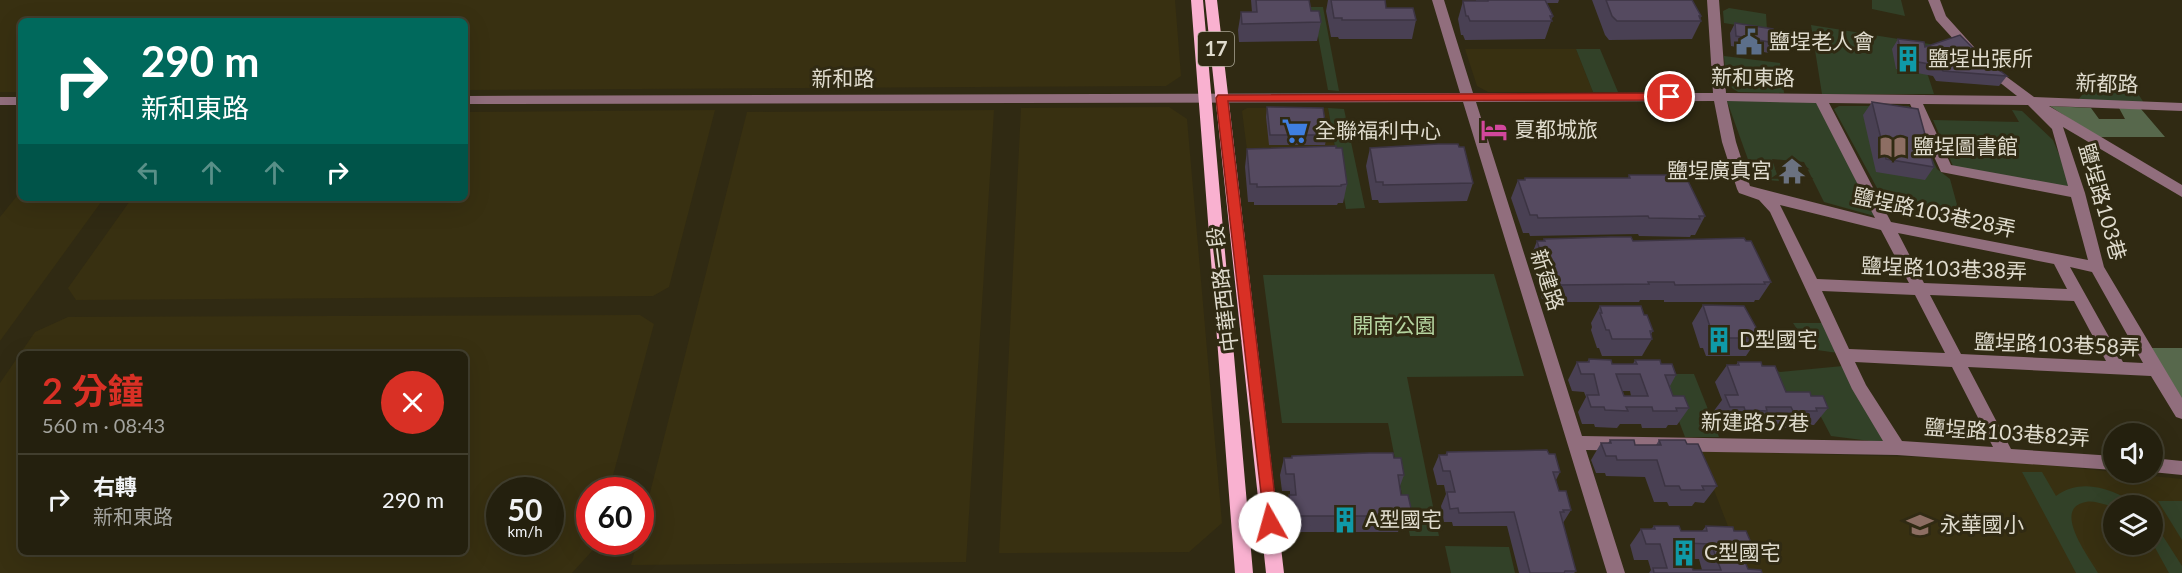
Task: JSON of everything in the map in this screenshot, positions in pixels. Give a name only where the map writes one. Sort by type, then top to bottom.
[{"type":"main road","name":"中華西路一段","points":[[1197,0],[1244,573]]},
{"type":"main road","name":"中華西路一段","points":[[1211,0],[1275,573]]},
{"type":"street","name":"新建路","points":[[1438,0],[1616,573]]},
{"type":"street","points":[[1713,0],[1718,97],[1735,165],[1744,189],[1764,196],[1775,208],[1860,389],[1897,448]]},
{"type":"street","points":[[1934,0],[1940,17],[1964,44],[1994,72],[2031,101],[2182,192]]},
{"type":"street","name":"新和東路","points":[[1222,98],[1718,97],[2031,101]]},
{"type":"street","name":"新和路","points":[[468,100],[1222,98]]},
{"type":"street","name":"鹽埕路103巷58弄","points":[[1820,98],[2005,454]]},
{"type":"street","points":[[1914,99],[1946,169],[2078,193]]},
{"type":"street","points":[[0,101],[18,101]]},
{"type":"street","name":"新都路","points":[[2031,101],[2182,107]]},
{"type":"street","name":"鹽埕路103巷","points":[[2031,101],[2057,127],[2078,193],[2097,267],[2182,412]]},
{"type":"street","name":"鹽埕路103巷28弄","points":[[1764,196],[1887,226],[2097,267]]},
{"type":"street","points":[[2059,260],[2076,295],[2118,368]]},
{"type":"street","name":"鹽埕路103巷38弄","points":[[1811,285],[2076,295]]},
{"type":"street","name":"鹽埕路103巷58弄","points":[[1844,355],[2156,370]]},
{"type":"street","name":"新建路57巷","points":[[1576,443],[1897,448]]},
{"type":"street","name":"鹽埕路103巷82弄","points":[[1897,448],[2103,462]]},
{"type":"street","points":[[2163,466],[2182,468]]},
{"type":"shaded area","points":[[0,0],[1175,0],[1181,76],[1166,86],[468,90],[468,18],[18,18],[18,92],[0,92]]},
{"type":"shaded area","points":[[1465,49],[1576,49],[1593,92],[1488,92],[1477,86]]},
{"type":"shaded area","points":[[1169,107],[1187,119],[1222,523],[1189,552],[999,553],[1021,108]]},
{"type":"shaded area","points":[[1247,108],[1328,108],[1335,150],[1247,150],[1242,111]]},
{"type":"shaded area","points":[[715,110],[669,287],[653,296],[76,300],[68,288],[130,201],[468,201],[468,112]]},
{"type":"shaded area","points":[[994,110],[966,562],[631,565],[634,555],[654,555],[654,477],[747,112]]},
{"type":"shaded area","points":[[18,195],[18,201],[102,201],[0,341],[0,217]]},
{"type":"shaded area","points":[[640,315],[654,324],[613,477],[576,477],[576,555],[588,555],[572,573],[0,573],[0,383],[18,357],[18,555],[468,555],[468,351],[22,351],[35,332],[68,317]]},
{"type":"shaded area","name":"永華國小","points":[[1699,451],[1990,459],[2103,471],[2103,483],[2163,483],[2163,477],[2182,479],[2182,573],[1746,573]]},
{"type":"green space","points":[[1872,0],[1901,0],[1905,16],[1872,9]]},
{"type":"green space","points":[[1306,7],[1323,7],[1339,91],[1328,90],[1316,25]]},
{"type":"green space","points":[[1729,8],[1766,14],[1767,30],[1724,23],[1723,11]]},
{"type":"green space","points":[[1811,25],[1942,46],[1921,54],[1934,94],[1822,94]]},
{"type":"green space","points":[[1576,49],[1600,49],[1618,92],[1593,92]]},
{"type":"green space","points":[[1724,56],[1780,63],[1784,93],[1738,92],[1726,84]]},
{"type":"green space","points":[[2124,72],[2144,103],[2078,100],[2097,76]]},
{"type":"green space","points":[[1819,100],[1878,217],[1824,202],[1804,162],[1772,159],[1779,181],[1755,179],[1727,101]]},
{"type":"green space","points":[[1839,106],[1909,106],[1937,169],[1950,179],[1959,212],[1915,206],[1889,210],[1834,109]]},
{"type":"green space","points":[[2050,106],[2091,108],[2099,119],[2125,119],[2119,108],[2141,109],[2165,137],[2097,137]]},
{"type":"green space","points":[[1328,108],[1344,109],[1365,208],[1346,209]]},
{"type":"green space","points":[[2012,110],[2022,111],[2053,140],[2074,190],[1953,166],[1933,120],[2019,122]]},
{"type":"green space","name":"開南公園","points":[[1494,274],[1524,376],[1407,377],[1439,536],[1410,536],[1388,423],[1282,423],[1263,275]]},
{"type":"green space","points":[[1793,323],[1824,323],[1838,353],[1810,349]]},
{"type":"green space","points":[[2148,348],[2182,348],[2182,401]]},
{"type":"green space","points":[[1760,364],[1780,372],[1843,366],[1886,443],[1831,436],[1820,415],[1777,391]]},
{"type":"green space","points":[[1661,374],[1694,374],[1719,437],[1685,437]]},
{"type":"green space","points":[[2022,472],[2042,472],[2056,496],[2066,490],[2087,486],[2120,495],[2103,495],[2103,504],[2086,502],[2076,506],[2072,513],[2072,523],[2076,534],[2098,573],[2076,573]]},
{"type":"green space","points":[[2163,501],[2182,501],[2182,540],[2163,509]]},
{"type":"green space","points":[[2163,536],[2182,566],[2182,573],[2169,573],[2159,555],[2163,555]]},
{"type":"green space","points":[[1445,546],[1509,547],[1515,573],[1451,573]]},
{"type":"building","points":[[1256,0],[1309,0],[1311,11],[1319,11],[1321,22],[1242,24],[1241,12],[1257,12]]},
{"type":"building","points":[[1331,0],[1385,0],[1386,8],[1413,8],[1416,20],[1342,20],[1342,18],[1334,18]]},
{"type":"building","points":[[1545,0],[1553,16],[1550,16],[1552,21],[1470,21],[1466,16],[1463,1]]},
{"type":"building","points":[[1606,0],[1692,0],[1701,16],[1699,16],[1701,21],[1617,21],[1612,16]]},
{"type":"building","points":[[1735,23],[1773,29],[1775,43],[1736,36]]},
{"type":"building","points":[[1960,35],[1982,57],[2007,76],[1943,71],[1940,66],[1902,59],[1898,39],[1924,42],[1925,47]]},
{"type":"building","points":[[1872,102],[1918,109],[1934,167],[1886,159]]},
{"type":"building","points":[[1267,107],[1323,108],[1327,135],[1270,135]]},
{"type":"building","points":[[1458,144],[1459,147],[1464,147],[1473,183],[1383,185],[1383,182],[1376,182],[1370,148]]},
{"type":"building","points":[[1336,146],[1336,148],[1342,148],[1347,184],[1257,187],[1257,184],[1250,184],[1247,149]]},
{"type":"building","points":[[1629,175],[1680,175],[1682,179],[1687,179],[1705,216],[1699,216],[1700,219],[1649,218],[1648,216],[1538,218],[1537,215],[1530,215],[1518,180],[1525,180],[1525,178],[1630,178]]},
{"type":"building","points":[[1631,237],[1633,241],[1744,238],[1746,241],[1751,241],[1771,282],[1764,282],[1765,284],[1675,285],[1674,282],[1648,282],[1649,284],[1558,285],[1557,281],[1550,282],[1537,241]]},
{"type":"building","points":[[1703,305],[1744,306],[1758,331],[1755,331],[1758,338],[1717,338],[1714,330],[1711,330]]},
{"type":"building","points":[[1600,306],[1641,306],[1653,331],[1650,331],[1652,339],[1612,339],[1609,330],[1606,330]]},
{"type":"building","points":[[1589,359],[1611,360],[1612,364],[1637,364],[1635,360],[1660,360],[1661,364],[1672,364],[1676,375],[1665,375],[1673,396],[1684,396],[1689,408],[1676,408],[1677,411],[1653,411],[1652,407],[1626,407],[1628,411],[1591,407],[1587,395],[1599,395],[1594,374],[1581,374],[1577,362],[1589,362]],"holes":[[[1616,374],[1640,374],[1648,396],[1624,396]]]},
{"type":"building","points":[[1738,362],[1761,362],[1762,366],[1775,366],[1786,392],[1810,392],[1811,396],[1823,396],[1828,408],[1816,408],[1817,411],[1793,411],[1791,407],[1766,407],[1767,411],[1730,407],[1725,395],[1738,395],[1727,365],[1739,365]]},
{"type":"building","points":[[1610,440],[1634,440],[1635,445],[1661,445],[1659,440],[1685,440],[1687,444],[1698,444],[1717,486],[1702,486],[1704,490],[1681,490],[1679,486],[1665,486],[1657,460],[1617,460],[1616,456],[1606,456],[1601,443],[1611,443]]},
{"type":"building","points":[[1547,450],[1549,454],[1555,454],[1560,472],[1553,472],[1559,491],[1566,491],[1571,510],[1560,512],[1576,571],[1530,573],[1514,512],[1459,513],[1458,508],[1450,509],[1447,492],[1455,492],[1450,471],[1443,471],[1439,455],[1447,455],[1447,452]]},
{"type":"building","points":[[1393,453],[1394,458],[1401,458],[1404,475],[1398,475],[1401,495],[1408,495],[1412,513],[1404,513],[1405,516],[1299,516],[1299,512],[1291,512],[1289,495],[1296,495],[1294,474],[1286,474],[1284,458]]},
{"type":"building","points":[[1654,526],[1679,526],[1681,531],[1707,531],[1706,526],[1733,527],[1734,531],[1746,531],[1752,545],[1738,545],[1748,569],[1761,570],[1762,573],[1654,573],[1653,568],[1667,568],[1660,544],[1646,544],[1641,529],[1655,529]],"holes":[[[1684,543],[1711,544],[1721,570],[1693,570]]]},
{"type":"place","name":"鹽埕老人會","points":[[1749,42]]},
{"type":"place","name":"鹽埕出張所","points":[[1908,59]]},
{"type":"place","name":"夏都城旅","points":[[1494,130]]},
{"type":"place","name":"全聯福利中心","points":[[1295,131]]},
{"type":"place","name":"鹽埕圖書館","points":[[1893,147]]},
{"type":"place","name":"鹽埕廣真宮","points":[[1792,171]]},
{"type":"place","name":"D型國宅","points":[[1719,340]]},
{"type":"place","name":"A型國宅","points":[[1345,520]]},
{"type":"place","name":"永華國小","points":[[1920,525]]},
{"type":"place","name":"C型國宅","points":[[1684,553]]},
{"type":"route","points":[[1270,523],[1222,98],[1670,97]]}]
